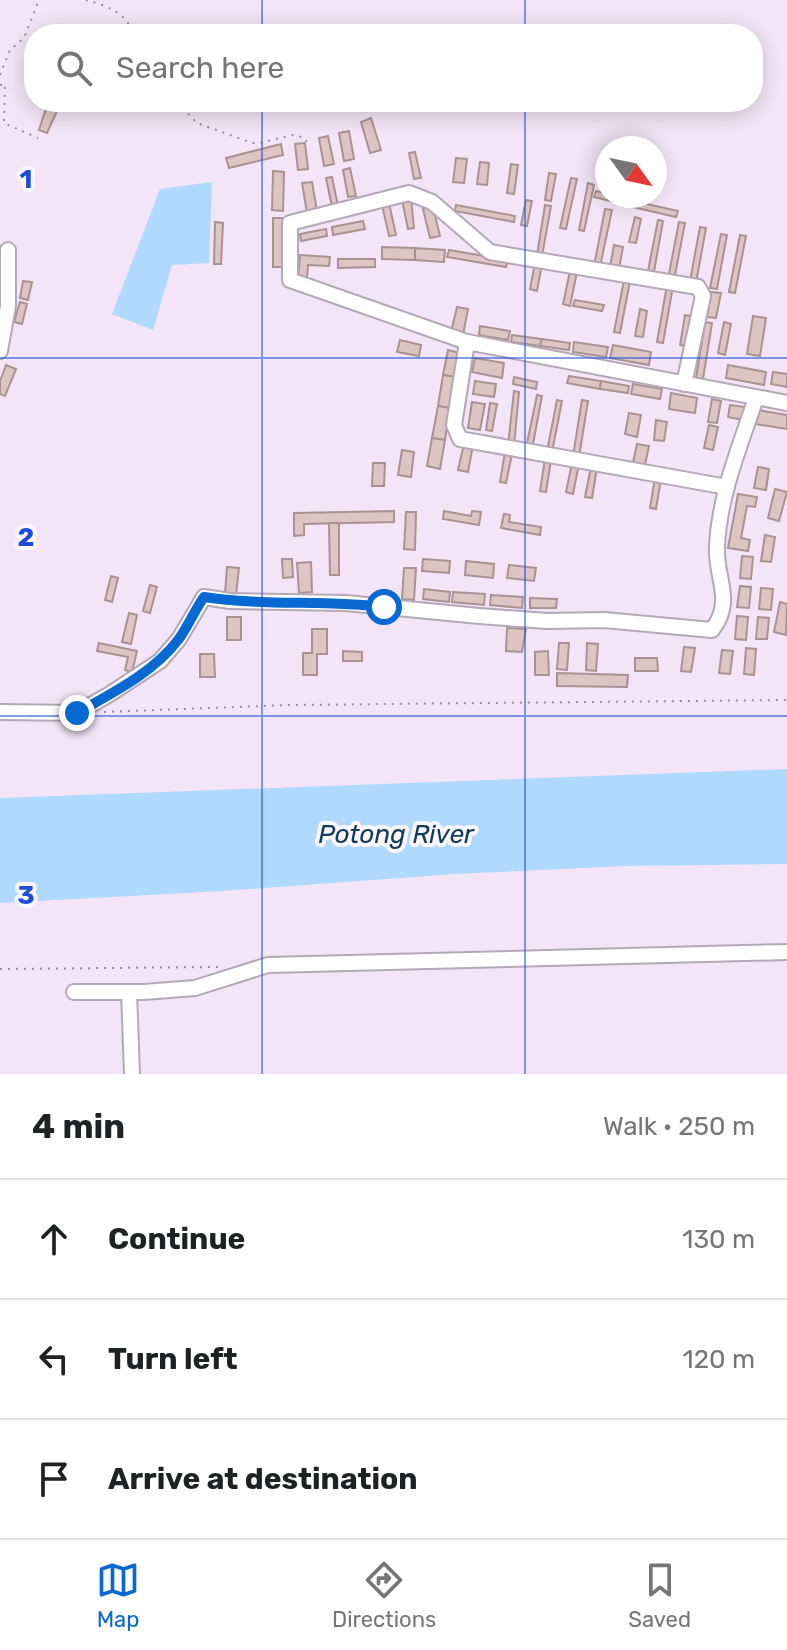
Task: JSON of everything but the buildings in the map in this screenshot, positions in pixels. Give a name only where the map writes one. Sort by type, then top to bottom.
[{"type":"street","points":[[684,384],[703,296],[698,287],[490,252],[432,202],[409,193],[290,223],[290,280],[467,342],[756,398],[787,403]]},
{"type":"street","points":[[0,351],[8,306],[8,250]]},
{"type":"street","points":[[467,342],[454,425],[460,439],[727,487]]},
{"type":"street","points":[[0,712],[77,713],[160,661],[179,639],[204,597],[230,601],[346,603],[547,621],[604,620],[712,630],[721,618],[723,582],[716,549],[727,487],[756,398]]},
{"type":"street","points":[[74,992],[195,988],[268,965],[571,960],[787,952]]},
{"type":"street","points":[[129,992],[132,1074]]},
{"type":"path","points":[[30,24],[39,0]]},
{"type":"path","points":[[86,0],[115,10],[131,24]]},
{"type":"path","points":[[0,75],[10,50],[24,38]]},
{"type":"path","points":[[0,85],[5,84],[4,123],[38,138]]},
{"type":"path","points":[[187,112],[197,123],[245,140],[259,143],[293,135],[305,138],[309,147]]},
{"type":"path","points":[[77,713],[303,705],[787,700]]},
{"type":"path","points":[[0,969],[220,967]]},
{"type":"water","points":[[212,182],[209,263],[172,265],[153,330],[112,314],[160,189]]},
{"type":"water","name":"Potong River","points":[[787,769],[787,864],[628,866],[455,874],[0,903],[0,798]]},
{"type":"route","points":[[77,713],[160,661],[179,639],[204,597],[230,601],[346,603],[384,607]]}]
